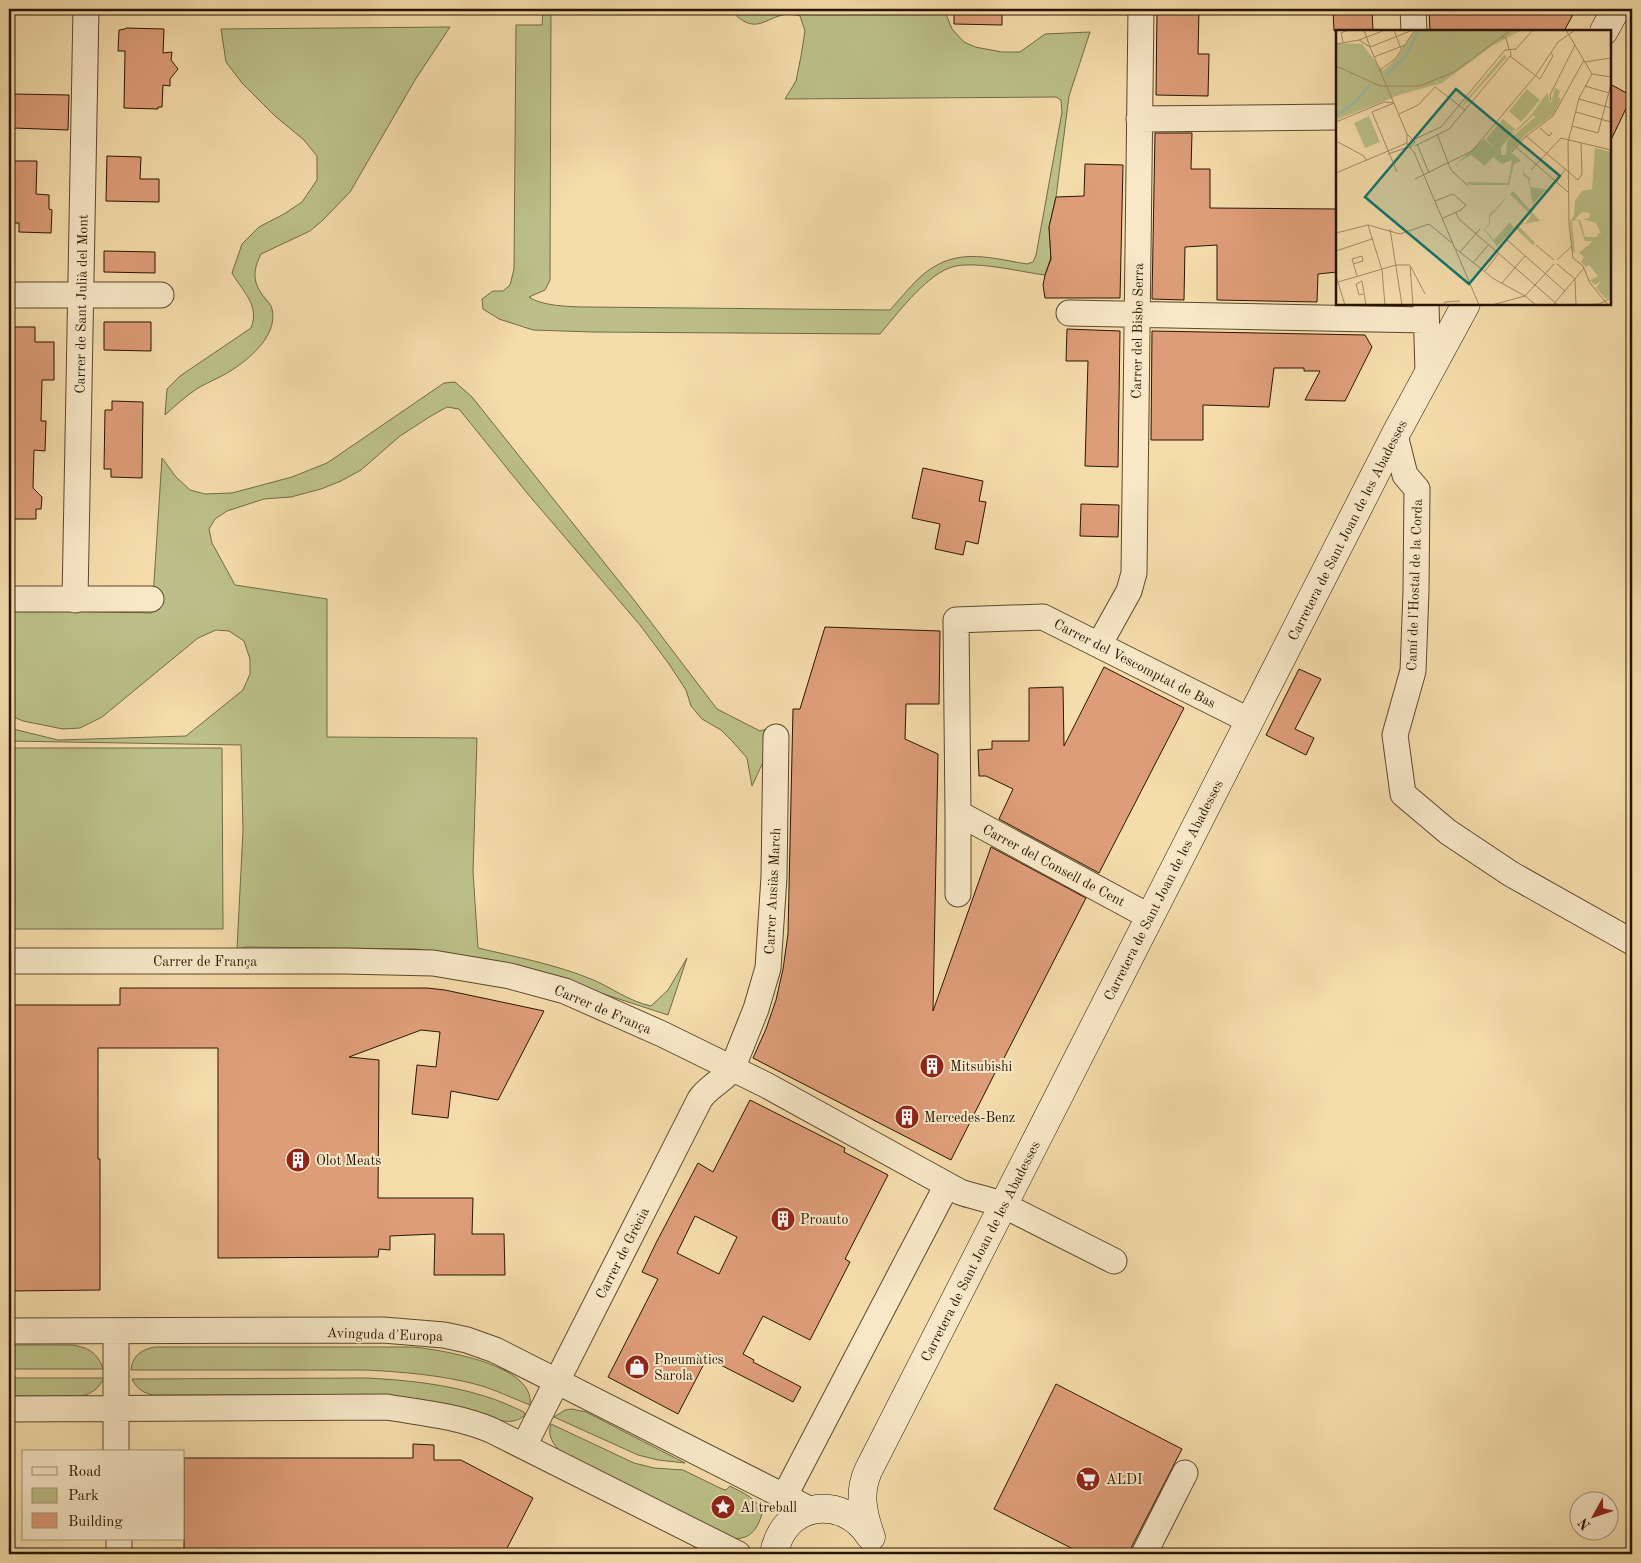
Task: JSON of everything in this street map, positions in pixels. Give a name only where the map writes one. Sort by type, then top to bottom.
[{"type":"main road","points":[[1605,30],[1616,9]]},
{"type":"main road","name":"Carretera de Sant Joan de les Abadesses","points":[[874,1549],[862,1506],[865,1479],[1395,435],[1465,305]]},
{"type":"main road","name":"Carretera de Sant Joan de les Abadesses","points":[[774,1554],[781,1532],[789,1522],[799,1515],[846,1496],[865,1479]]},
{"type":"main road","points":[[817,1509],[835,1509],[856,1519],[874,1549]]},
{"type":"street","name":"Carrer de Sant Julià del Mont","points":[[75,600],[86,9]]},
{"type":"street","name":"Carrer del Bisbe Serra","points":[[1099,645],[1129,591],[1134,573],[1141,9]]},
{"type":"street","points":[[1413,9],[1414,30]]},
{"type":"street","points":[[1139,119],[1336,117]]},
{"type":"street","points":[[9,295],[160,295]]},
{"type":"street","points":[[1068,313],[1426,312],[1428,372]]},
{"type":"street","name":"Camí de l'Hostal de la Corda","points":[[1395,435],[1405,475],[1417,489],[1413,671],[1395,735],[1404,794],[1448,832],[1511,874],[1632,942]]},
{"type":"street","points":[[9,599],[151,599]]},
{"type":"street","name":"Carrer del Vescomptat de Bas","points":[[958,813],[956,620],[1043,617],[1250,721]]},
{"type":"street","name":"Carrer Ausiàs March","points":[[732,1069],[756,1009],[768,968],[774,877],[776,737]]},
{"type":"street","points":[[958,813],[958,894]]},
{"type":"street","name":"Carrer del Consell de Cent","points":[[958,813],[1150,917]]},
{"type":"street","name":"Carrer de França","points":[[9,961],[345,961],[433,963],[510,976],[565,991],[662,1034],[766,1085],[947,1185],[968,1195],[989,1199],[1003,1205],[1114,1261]]},
{"type":"street","name":"Carrer de Grècia","points":[[524,1446],[700,1099],[704,1093],[726,1077],[732,1069]]},
{"type":"street","points":[[784,1497],[947,1185]]},
{"type":"street","name":"Avinguda d'Europa","points":[[9,1331],[383,1330],[444,1335],[467,1340],[495,1350],[784,1497],[817,1509]]},
{"type":"street","points":[[116,1331],[116,1450]]},
{"type":"street","points":[[9,1409],[387,1407],[468,1420],[524,1446],[738,1554]]},
{"type":"street","points":[[1144,1554],[1185,1473]]},
{"type":"street","points":[[118,1554],[119,1540]]},
{"type":"green space","points":[[543,9],[551,9],[550,280],[545,290],[529,297],[534,300],[556,305],[580,307],[890,310],[918,279],[944,262],[970,256],[1027,264],[1033,262],[1036,255],[1062,112],[1061,100],[1056,97],[785,99],[796,81],[801,56],[805,31],[800,16],[789,14],[757,24],[740,19],[730,9],[802,9],[801,11],[946,14],[952,29],[964,42],[975,47],[1002,52],[1020,52],[1045,34],[1090,32],[1069,96],[1056,197],[1049,227],[1051,257],[1045,275],[982,265],[949,268],[921,288],[880,334],[533,330],[499,319],[483,309],[482,299],[493,291],[503,291],[510,285],[514,269],[516,25],[542,25]]},
{"type":"green space","points":[[450,27],[415,80],[350,192],[310,231],[261,254],[256,265],[255,276],[260,292],[272,309],[273,318],[268,335],[242,363],[226,374],[198,388],[165,415],[167,389],[180,376],[251,328],[253,320],[252,306],[232,273],[242,244],[259,227],[302,202],[317,180],[317,156],[304,140],[275,116],[242,83],[226,62],[221,29]]},
{"type":"green space","points":[[455,382],[472,397],[634,600],[717,709],[760,731],[777,726],[752,786],[747,758],[721,730],[702,719],[691,706],[686,690],[640,625],[527,493],[459,409],[447,407],[431,416],[400,436],[361,470],[341,481],[321,489],[291,497],[264,499],[227,511],[215,519],[209,529],[212,543],[235,585],[327,599],[327,737],[477,738],[473,872],[478,948],[563,969],[598,982],[635,1001],[651,1006],[668,990],[687,958],[668,1015],[530,970],[487,959],[416,949],[247,947],[237,949],[243,831],[241,745],[9,741],[9,728],[58,740],[186,736],[243,690],[250,674],[250,659],[244,641],[229,631],[216,630],[198,638],[102,717],[80,728],[63,729],[23,721],[9,715],[9,610],[152,613],[162,458],[176,477],[190,490],[205,494],[232,493],[292,477],[327,463],[444,383]]},
{"type":"green space","points":[[9,748],[222,748],[223,929],[9,929]]},
{"type":"green space","points":[[9,1345],[78,1346],[92,1352],[101,1363],[103,1369],[9,1369]]},
{"type":"green space","points":[[155,1347],[413,1347],[427,1349],[464,1356],[503,1370],[518,1379],[528,1391],[530,1405],[475,1384],[448,1378],[408,1373],[367,1370],[131,1370],[133,1361],[138,1354],[146,1349]]},
{"type":"green space","points":[[9,1378],[104,1378],[95,1390],[81,1396],[9,1396]]},
{"type":"green space","points":[[366,1378],[411,1381],[455,1388],[499,1401],[524,1412],[525,1415],[517,1420],[505,1421],[356,1395],[153,1395],[140,1390],[132,1379]]},
{"type":"green space","points":[[572,1409],[586,1412],[685,1463],[658,1460],[638,1455],[554,1417],[565,1410]]},
{"type":"green space","points":[[551,1424],[634,1463],[654,1468],[683,1470],[726,1490],[730,1486],[750,1497],[758,1504],[762,1514],[758,1525],[743,1538],[731,1538],[561,1452],[552,1440]]},
{"type":"building","points":[[954,9],[1002,9],[1002,25],[954,24]]},
{"type":"building","points":[[1157,9],[1199,9],[1198,54],[1209,54],[1208,96],[1156,95]]},
{"type":"building","points":[[1333,9],[1372,9],[1373,30],[1334,31]]},
{"type":"building","points":[[1429,9],[1576,9],[1565,30],[1430,30]]},
{"type":"building","points":[[126,28],[164,29],[163,53],[172,52],[171,60],[178,69],[170,79],[170,86],[163,85],[162,107],[158,107],[158,109],[124,108],[125,51],[118,51],[119,30]]},
{"type":"building","points":[[1611,85],[1632,96],[1611,140]]},
{"type":"building","points":[[13,94],[69,95],[68,130],[13,128]]},
{"type":"building","points":[[1155,133],[1192,133],[1191,169],[1210,169],[1210,208],[1336,209],[1336,272],[1318,274],[1317,302],[1217,300],[1217,245],[1185,247],[1184,300],[1152,299]]},
{"type":"building","points":[[107,156],[141,157],[140,179],[159,179],[159,202],[106,201]]},
{"type":"building","points":[[12,161],[37,161],[36,194],[49,195],[49,209],[52,210],[51,233],[19,232],[19,223],[11,223]]},
{"type":"building","points":[[1085,164],[1123,165],[1120,298],[1045,298],[1043,285],[1051,259],[1049,227],[1056,197],[1084,196]]},
{"type":"building","points":[[104,251],[155,252],[155,273],[104,272]]},
{"type":"building","points":[[104,322],[151,322],[151,351],[104,350]]},
{"type":"building","points":[[9,327],[35,327],[35,342],[54,342],[54,380],[42,380],[41,421],[46,421],[45,451],[34,450],[33,488],[42,497],[41,509],[36,509],[36,519],[9,519]]},
{"type":"building","points":[[1067,329],[1120,331],[1118,467],[1085,466],[1088,361],[1066,361]]},
{"type":"building","points":[[1152,331],[1365,335],[1372,347],[1345,401],[1305,400],[1320,371],[1304,371],[1304,368],[1274,368],[1269,407],[1203,405],[1203,440],[1151,440]]},
{"type":"building","points":[[112,401],[143,402],[142,478],[111,477],[111,469],[104,469],[105,410],[112,410]]},
{"type":"building","points":[[923,468],[983,481],[979,501],[986,502],[978,544],[966,541],[963,555],[935,549],[940,524],[912,518]]},
{"type":"building","points":[[1081,504],[1119,505],[1118,537],[1080,536]]},
{"type":"building","points":[[825,627],[940,631],[939,704],[906,704],[905,739],[938,754],[933,1011],[991,847],[1086,898],[951,1160],[753,1058],[776,1000],[788,934],[793,709],[800,709]]},
{"type":"building","points":[[1104,667],[1184,708],[1099,873],[999,819],[1013,789],[986,776],[979,776],[978,750],[992,749],[992,741],[1029,741],[1029,688],[1063,687],[1064,746]]},
{"type":"building","points":[[1299,669],[1321,679],[1295,729],[1314,738],[1306,755],[1266,735]]},
{"type":"building","name":"Olot Meats","points":[[120,988],[427,988],[445,990],[544,1011],[498,1100],[451,1091],[448,1118],[412,1114],[417,1065],[436,1067],[440,1032],[421,1030],[349,1057],[379,1060],[378,1198],[473,1198],[472,1234],[504,1234],[505,1275],[434,1275],[435,1234],[390,1236],[390,1250],[379,1249],[378,1257],[218,1258],[218,1048],[98,1048],[100,1290],[9,1291],[9,1005],[120,1005]]},
{"type":"building","name":"Proauto","points":[[750,1100],[845,1148],[844,1152],[888,1175],[845,1259],[850,1262],[810,1340],[763,1316],[743,1354],[754,1360],[753,1362],[801,1387],[793,1402],[707,1358],[678,1414],[608,1377],[658,1279],[642,1272],[656,1243],[698,1163],[713,1172]],"holes":[[[695,1216],[737,1237],[719,1274],[677,1253]]]},
{"type":"building","name":"ALDI","points":[[1056,1384],[1182,1449],[1131,1548],[1130,1554],[1083,1554],[994,1509]]},
{"type":"building","points":[[413,1444],[434,1445],[434,1460],[461,1460],[533,1498],[504,1554],[184,1554],[185,1458],[413,1458]]},
{"type":"place","name":"Mitsubishi","points":[[932,1066]]},
{"type":"place","name":"Mercedes-Benz","points":[[907,1117]]},
{"type":"place","name":"Olot Meats","points":[[298,1160]]},
{"type":"place","name":"Proauto","points":[[783,1219]]},
{"type":"place","name":"Pneumàtics Sarola","points":[[637,1367]]},
{"type":"place","name":"ALDI","points":[[1088,1479]]},
{"type":"place","name":"Al treball","points":[[723,1507]]}]
